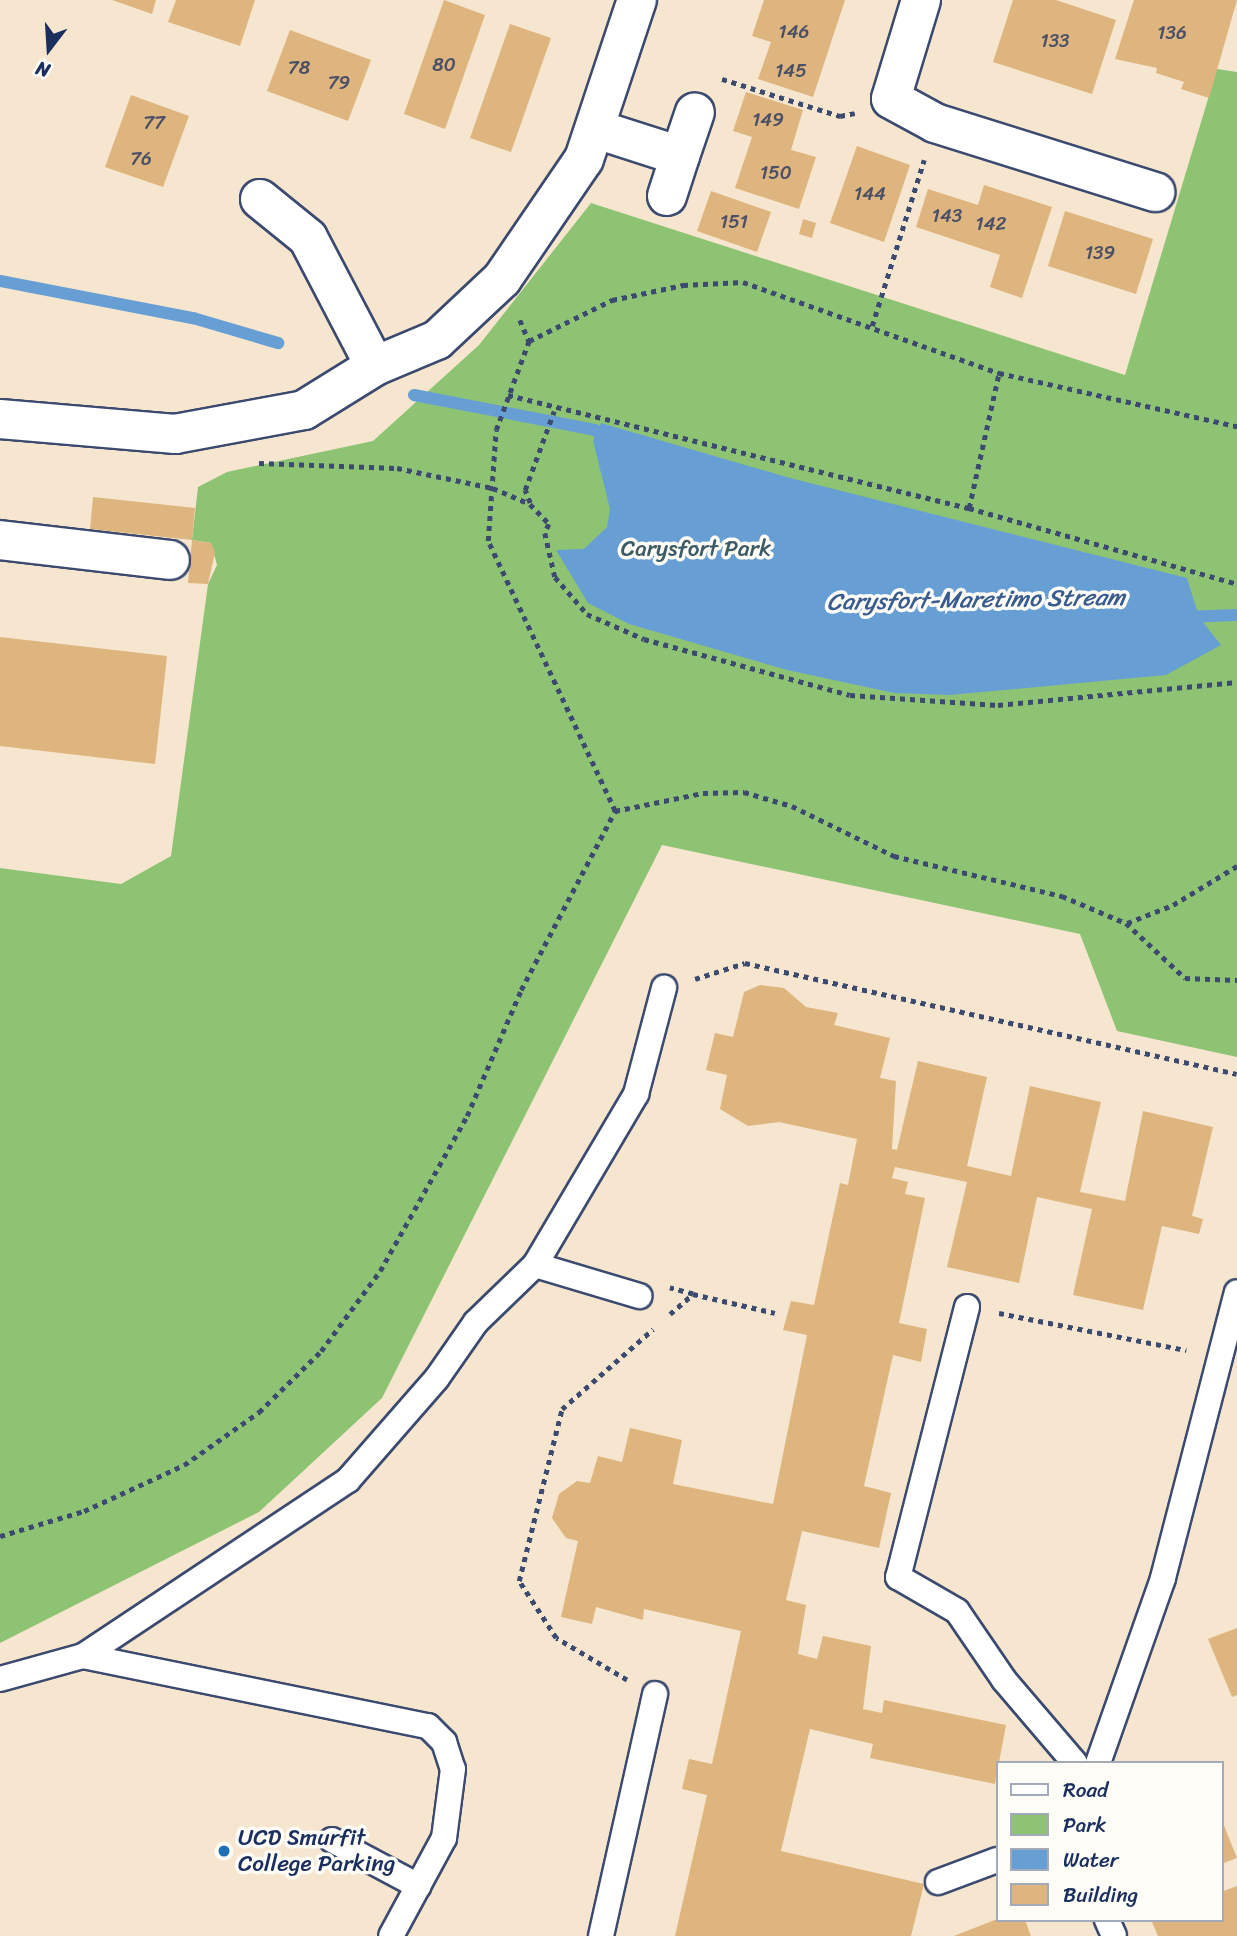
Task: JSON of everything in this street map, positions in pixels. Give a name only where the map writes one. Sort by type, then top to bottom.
[{"type":"street","points":[[0,419],[175,434],[304,410],[375,366],[437,340],[502,279],[584,159],[636,0]]},
{"type":"street","points":[[920,0],[891,99],[935,123],[1155,192]]},
{"type":"street","points":[[667,196],[695,111]]},
{"type":"street","points":[[596,129],[680,156]]},
{"type":"street","points":[[260,199],[308,238],[375,366]]},
{"type":"street","points":[[0,540],[170,560]]},
{"type":"lane","points":[[0,1679],[83,1656],[348,1480],[437,1378],[476,1322],[535,1265],[636,1094],[664,988]]},
{"type":"lane","points":[[535,1265],[639,1296]]},
{"type":"lane","points":[[1099,1761],[1163,1578],[1237,1292]]},
{"type":"lane","points":[[967,1307],[898,1577],[957,1611],[1004,1681],[1073,1761]]},
{"type":"lane","points":[[83,1656],[428,1726],[444,1742],[453,1769],[444,1838],[391,1936]]},
{"type":"lane","points":[[601,1936],[655,1694]]},
{"type":"lane","points":[[332,1840],[418,1886]]},
{"type":"lane","points":[[938,1882],[996,1860]]},
{"type":"path","points":[[695,111],[707,74],[840,116],[891,99]]},
{"type":"path","points":[[872,326],[935,123]]},
{"type":"path","points":[[615,811],[488,541],[498,419],[529,341],[612,300],[683,285],[743,282],[999,373],[1237,426]]},
{"type":"path","points":[[969,508],[999,373]]},
{"type":"path","points":[[508,395],[553,414],[969,508],[1237,583]]},
{"type":"path","points":[[530,504],[525,490],[553,414]]},
{"type":"path","points":[[244,461],[397,468],[493,488],[530,504],[549,524],[545,533],[555,577],[587,614],[644,639],[801,683],[940,706],[1237,682]]},
{"type":"path","points":[[615,811],[703,793],[744,792],[792,806],[894,856],[1062,896],[1126,923],[1185,978],[1237,980]]},
{"type":"path","points":[[0,1536],[84,1511],[184,1465],[259,1412],[321,1351],[380,1271],[467,1116],[521,989],[615,811]]},
{"type":"path","points":[[1126,923],[1173,905],[1237,866]]},
{"type":"path","points":[[664,988],[745,963],[1237,1074]]},
{"type":"path","points":[[639,1296],[672,1288],[775,1313]]},
{"type":"path","points":[[655,1694],[584,1660],[556,1638],[519,1581],[562,1409],[693,1294]]},
{"type":"path","points":[[967,1307],[1220,1356]]},
{"type":"green space","name":"Carysfort Park","points":[[1217,69],[1237,72],[1237,1057],[1117,1031],[1080,934],[662,845],[382,1398],[259,1512],[0,1643],[0,868],[121,884],[171,856],[208,584],[217,565],[211,543],[192,540],[198,487],[227,472],[373,441],[479,345],[591,203],[1125,375]]},
{"type":"water","points":[[601,423],[790,478],[1187,578],[1199,617],[1221,645],[1166,675],[950,695],[894,693],[787,670],[629,624],[588,603],[556,550],[584,549],[607,527],[610,509],[593,441]]},
{"type":"building","points":[[112,0],[156,0],[152,14]]},
{"type":"building","points":[[176,0],[255,0],[240,46],[168,22]]},
{"type":"building","points":[[444,0],[485,15],[445,129],[404,114]]},
{"type":"building","points":[[764,0],[845,0],[813,97],[758,79],[771,42],[752,36]]},
{"type":"building","points":[[1013,0],[1056,0],[1116,20],[1092,94],[993,62]]},
{"type":"building","points":[[1134,0],[1237,0],[1209,98],[1181,89],[1184,82],[1156,73],[1157,68],[1115,59]]},
{"type":"building","points":[[510,24],[551,38],[511,152],[470,138]]},
{"type":"building","points":[[290,30],[371,60],[348,121],[267,91]]},
{"type":"building","points":[[746,92],[803,110],[791,150],[816,157],[799,209],[735,188],[752,137],[733,131]]},
{"type":"building","points":[[131,95],[189,116],[163,187],[105,167]]},
{"type":"building","points":[[857,146],[910,165],[884,242],[830,223]]},
{"type":"building","points":[[984,185],[1052,207],[1022,298],[990,287],[1000,255],[916,227],[928,189],[978,205]]},
{"type":"building","points":[[711,191],[771,212],[757,252],[697,231]]},
{"type":"building","points":[[1065,211],[1153,239],[1136,294],[1048,266]]},
{"type":"building","points":[[803,219],[816,223],[812,238],[799,234]]},
{"type":"building","points":[[93,497],[195,508],[192,540],[90,529]]},
{"type":"building","points":[[192,540],[211,543],[215,552],[208,584],[188,583]]},
{"type":"building","points":[[0,637],[167,656],[155,764],[0,746]]},
{"type":"building","points":[[760,985],[784,988],[806,1007],[838,1013],[834,1025],[890,1038],[880,1078],[896,1081],[892,1149],[897,1150],[918,1061],[987,1077],[967,1166],[1011,1176],[1030,1086],[1101,1102],[1080,1192],[1125,1201],[1143,1111],[1213,1127],[1192,1216],[1203,1219],[1199,1234],[1162,1226],[1143,1310],[1073,1295],[1092,1209],[1037,1197],[1019,1283],[947,1267],[967,1182],[895,1167],[892,1178],[908,1182],[905,1194],[925,1198],[899,1323],[927,1329],[921,1362],[893,1355],[864,1486],[891,1493],[879,1548],[802,1531],[786,1600],[806,1605],[798,1654],[817,1659],[823,1636],[871,1646],[863,1709],[882,1713],[884,1700],[1006,1725],[999,1761],[996,1761],[995,1784],[870,1758],[873,1744],[810,1729],[781,1851],[924,1884],[911,1936],[675,1936],[707,1795],[682,1789],[689,1759],[712,1764],[741,1631],[644,1609],[643,1620],[596,1607],[592,1624],[561,1617],[578,1541],[566,1538],[552,1518],[559,1494],[577,1481],[590,1483],[598,1456],[622,1462],[630,1428],[682,1440],[673,1484],[773,1504],[807,1335],[783,1330],[791,1301],[814,1305],[840,1183],[848,1185],[857,1139],[779,1122],[748,1126],[720,1109],[727,1075],[706,1070],[715,1033],[733,1037],[744,992]]},
{"type":"building","points":[[1237,1628],[1237,1695],[1232,1697],[1208,1639]]},
{"type":"building","points":[[1223,1823],[1237,1858],[1223,1863]]},
{"type":"building","points":[[1237,1886],[1237,1936],[1158,1936],[1152,1922],[1223,1922],[1223,1891]]},
{"type":"building","points":[[996,1919],[996,1922],[1026,1922],[1031,1936],[954,1936]]},
{"type":"waterway","name":"Carysfort-Maretimo Stream","points":[[0,281],[193,318],[278,343]]},
{"type":"waterway","name":"Carysfort-Maretimo Stream","points":[[414,395],[595,430],[606,440]]},
{"type":"waterway","name":"Carysfort-Maretimo Stream","points":[[1184,617],[1237,615]]},
{"type":"place","name":"UCD Smurfit College Parking","points":[[224,1851]]}]
